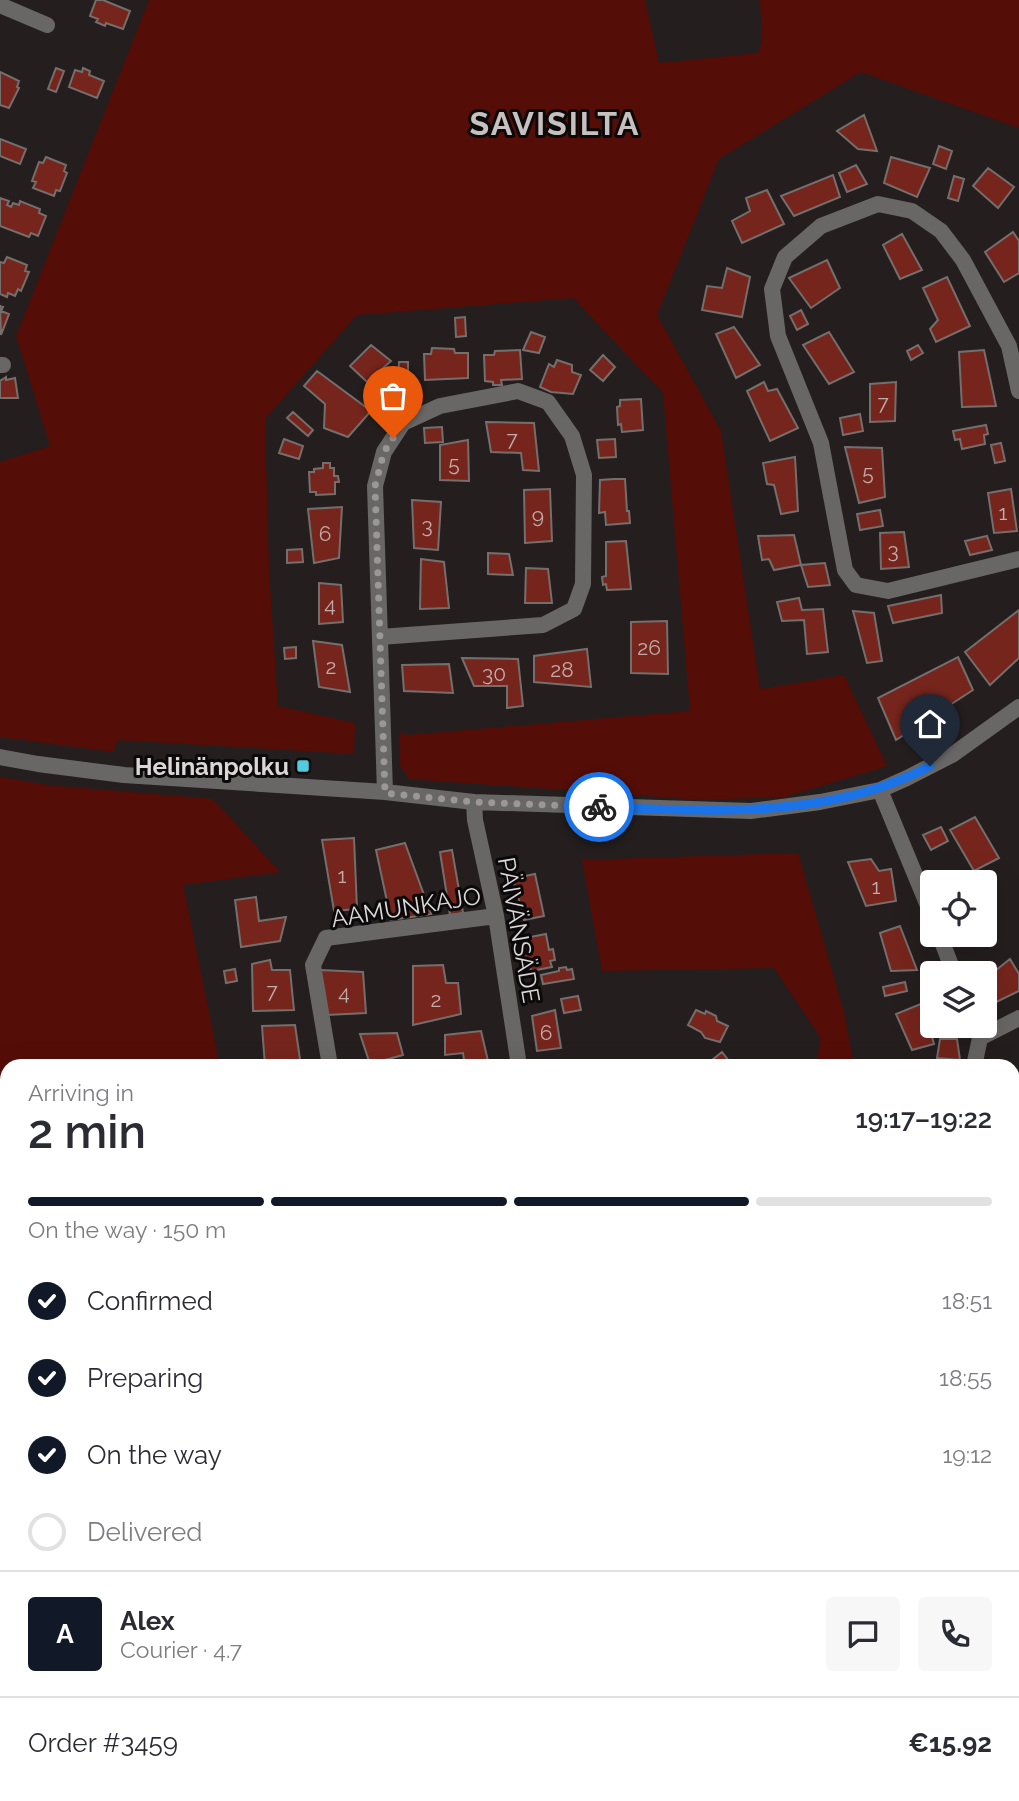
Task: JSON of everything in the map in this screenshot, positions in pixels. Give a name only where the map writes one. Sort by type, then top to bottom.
[{"type":"street","points":[[0,5],[47,25]]},
{"type":"street","points":[[1019,391],[1009,345],[963,260],[941,231],[912,211],[878,204],[821,226],[785,257],[772,289],[778,336],[821,443],[845,570],[856,585],[888,591],[1019,559]]},
{"type":"street","points":[[380,637],[543,625],[574,610],[583,584],[584,475],[572,436],[548,402],[518,391],[440,406],[403,424],[384,452],[375,486],[385,793]]},
{"type":"street","points":[[0,757],[124,775],[385,793],[474,802],[751,811],[820,802],[880,790],[952,755],[1019,707]]},
{"type":"street","points":[[880,790],[920,887]]},
{"type":"street","name":"PÄIVÄNSÄDE","points":[[474,802],[475,820],[496,916],[518,1059]]},
{"type":"street","name":"AAMUNKAJO","points":[[329,1059],[313,965],[326,937],[496,916]]},
{"type":"street","points":[[997,1025],[1019,1018]]},
{"type":"street","points":[[975,1059],[976,1038]]},
{"type":"shaded area","points":[[149,0],[645,0],[659,63],[758,53],[762,40],[760,0],[1019,0],[1019,128],[861,72],[719,159],[657,315],[721,431],[760,689],[844,675],[887,766],[785,797],[702,800],[409,779],[400,765],[399,733],[408,735],[690,711],[663,393],[573,298],[357,315],[265,419],[269,570],[278,706],[355,723],[354,754],[118,740],[113,752],[0,737],[0,462],[50,446],[16,336]]},
{"type":"shaded area","points":[[0,777],[48,785],[213,799],[280,872],[183,885],[219,1059],[0,1059]]},
{"type":"shaded area","points":[[798,853],[844,1012],[853,1059],[818,1059],[820,1037],[774,968],[602,971],[582,860]]},
{"type":"building","points":[[96,0],[103,0],[130,11],[123,29],[106,23],[105,26],[90,16]]},
{"type":"building","points":[[56,68],[64,71],[56,92],[48,89]]},
{"type":"building","points":[[83,68],[90,71],[89,75],[104,81],[97,98],[69,87],[75,70],[82,72]]},
{"type":"building","points":[[0,72],[19,81],[19,88],[9,108],[0,105]]},
{"type":"building","points":[[864,115],[877,151],[858,149],[837,131]]},
{"type":"building","points":[[0,139],[26,149],[20,164],[0,156]]},
{"type":"building","points":[[939,146],[952,151],[946,169],[933,164]]},
{"type":"building","points":[[46,157],[66,165],[64,171],[67,173],[60,191],[56,190],[54,196],[33,188],[36,182],[32,181],[39,162],[43,163]]},
{"type":"building","points":[[891,157],[930,168],[917,197],[884,183]]},
{"type":"building","points":[[856,165],[867,184],[847,192],[839,173]]},
{"type":"building","points":[[988,168],[1014,187],[998,208],[973,186]]},
{"type":"building","points":[[833,175],[840,197],[794,216],[781,196]]},
{"type":"building","points":[[954,176],[964,179],[958,201],[948,198]]},
{"type":"building","points":[[767,190],[784,224],[742,243],[732,221],[750,211],[746,198]]},
{"type":"building","points":[[0,198],[9,201],[7,205],[11,207],[13,203],[19,205],[20,201],[40,209],[39,213],[46,216],[38,236],[31,233],[29,237],[0,226]]},
{"type":"building","points":[[1013,232],[1019,241],[1019,273],[1004,282],[985,252]]},
{"type":"building","points":[[902,234],[922,270],[900,279],[883,245]]},
{"type":"building","points":[[7,257],[27,265],[25,271],[29,272],[21,291],[18,289],[15,296],[8,293],[7,297],[0,294],[0,262],[4,263]]},
{"type":"building","points":[[827,260],[840,288],[811,308],[789,278]]},
{"type":"building","points":[[727,268],[750,277],[742,317],[702,310],[707,286],[722,288]]},
{"type":"building","points":[[947,277],[970,326],[936,342],[930,329],[938,320],[923,288]]},
{"type":"building","points":[[0,306],[3,307],[1,311],[9,314],[1,335]]},
{"type":"building","points":[[801,310],[808,324],[797,330],[790,316]]},
{"type":"building","points":[[465,317],[466,336],[456,337],[455,318]]},
{"type":"building","points":[[734,327],[760,365],[736,378],[716,334]]},
{"type":"building","points":[[531,332],[545,337],[539,353],[523,350]]},
{"type":"building","points":[[829,332],[854,372],[829,384],[803,345]]},
{"type":"building","points":[[371,345],[391,361],[367,382],[350,366]]},
{"type":"building","points":[[918,345],[923,353],[911,360],[907,351]]},
{"type":"building","points":[[432,348],[468,353],[468,378],[425,380],[424,354],[431,354]]},
{"type":"building","points":[[520,350],[522,379],[501,380],[502,385],[485,381],[484,355],[494,355],[495,351]]},
{"type":"building","points":[[984,350],[996,406],[962,407],[959,352]]},
{"type":"building","points":[[603,355],[615,367],[603,381],[590,370]]},
{"type":"building","points":[[557,360],[572,365],[572,372],[581,375],[573,394],[551,392],[540,387],[549,364],[554,367]]},
{"type":"building","points":[[399,362],[408,362],[408,383],[398,385]]},
{"type":"building","points":[[317,371],[371,411],[348,437],[324,428],[325,404],[304,386]]},
{"type":"building","points":[[6,377],[6,380],[15,378],[18,398],[0,398],[0,381]]},
{"type":"building","points":[[764,382],[768,391],[777,389],[798,428],[770,441],[747,391]]},
{"type":"building","points":[[896,382],[895,421],[870,422],[870,384]]},
{"type":"building","points":[[641,399],[643,430],[622,432],[621,424],[618,425],[617,407],[620,406],[620,400]]},
{"type":"building","points":[[293,412],[313,430],[308,436],[287,418]]},
{"type":"building","points":[[860,414],[863,431],[843,435],[840,418]]},
{"type":"building","points":[[486,422],[534,423],[539,471],[523,470],[521,453],[491,452]]},
{"type":"building","points":[[986,425],[988,434],[984,435],[985,444],[962,449],[960,439],[955,440],[953,431]]},
{"type":"building","points":[[442,427],[443,442],[425,443],[424,428]]},
{"type":"building","points":[[284,439],[303,446],[299,459],[279,453]]},
{"type":"building","points":[[615,439],[616,457],[599,458],[597,440]]},
{"type":"building","points":[[468,440],[469,481],[440,480],[440,445]]},
{"type":"building","points":[[1001,443],[1005,461],[995,463],[991,445]]},
{"type":"building","points":[[845,447],[882,448],[885,497],[859,503]]},
{"type":"building","points":[[795,457],[798,511],[781,514],[774,485],[767,484],[763,463]]},
{"type":"building","points":[[323,463],[330,463],[330,468],[334,468],[334,476],[338,476],[335,494],[316,495],[316,492],[310,492],[309,472],[323,468]]},
{"type":"building","points":[[625,479],[630,523],[606,525],[605,512],[599,513],[600,480]]},
{"type":"building","points":[[550,489],[552,541],[525,543],[524,490]]},
{"type":"building","points":[[1011,489],[1017,531],[994,533],[988,493]]},
{"type":"building","points":[[412,500],[441,502],[438,550],[414,548]]},
{"type":"building","points":[[342,507],[339,558],[314,563],[308,509]]},
{"type":"building","points":[[880,510],[883,526],[860,530],[857,514]]},
{"type":"building","points":[[904,532],[909,567],[881,569],[880,533]]},
{"type":"building","points":[[794,535],[801,565],[774,570],[769,559],[762,560],[758,536]]},
{"type":"building","points":[[987,536],[992,550],[970,555],[965,541]]},
{"type":"building","points":[[626,541],[631,589],[607,590],[602,577],[606,576],[606,542]]},
{"type":"building","points":[[302,549],[303,562],[287,563],[287,550]]},
{"type":"building","points":[[488,553],[509,554],[513,575],[488,574]]},
{"type":"building","points":[[421,559],[444,562],[449,608],[420,609]]},
{"type":"building","points":[[825,563],[830,585],[808,587],[801,565]]},
{"type":"building","points":[[526,568],[548,569],[552,603],[525,603]]},
{"type":"building","points":[[319,583],[341,585],[343,622],[319,624]]},
{"type":"building","points":[[941,595],[942,613],[893,623],[888,606]]},
{"type":"building","points":[[799,598],[802,610],[823,609],[828,652],[807,654],[804,620],[782,621],[777,602]]},
{"type":"building","points":[[1019,610],[1019,658],[990,685],[965,652]]},
{"type":"building","points":[[853,611],[874,613],[882,661],[867,663]]},
{"type":"building","points":[[667,621],[668,674],[631,673],[631,622]]},
{"type":"building","points":[[313,641],[342,645],[350,692],[319,687]]},
{"type":"building","points":[[296,647],[296,658],[285,659],[284,648]]},
{"type":"building","points":[[587,649],[591,687],[534,682],[534,656]]},
{"type":"building","points":[[958,657],[973,690],[896,740],[878,698]]},
{"type":"building","points":[[462,658],[518,659],[523,706],[507,708],[507,686],[474,686]]},
{"type":"building","points":[[449,664],[453,693],[404,691],[402,665]]},
{"type":"building","points":[[975,817],[999,858],[973,870],[950,830]]},
{"type":"building","points":[[941,827],[948,841],[931,850],[923,835]]},
{"type":"building","points":[[354,838],[357,909],[334,911],[322,840]]},
{"type":"building","points":[[405,843],[431,914],[391,920],[376,850]]},
{"type":"building","points":[[452,850],[463,913],[450,915],[440,852]]},
{"type":"building","points":[[871,859],[879,871],[891,869],[896,901],[866,906],[848,862]]},
{"type":"building","points":[[535,874],[544,916],[524,920],[517,892],[514,893],[515,878]]},
{"type":"building","points":[[256,897],[259,921],[286,917],[280,941],[241,947],[235,900]]},
{"type":"building","points":[[900,926],[917,970],[891,971],[880,933]]},
{"type":"building","points":[[546,934],[549,950],[553,949],[555,960],[550,961],[552,967],[531,971],[529,959],[524,960],[521,944],[526,943],[525,938]]},
{"type":"building","points":[[1010,959],[1019,974],[1019,991],[997,1002],[997,969]]},
{"type":"building","points":[[270,960],[272,970],[290,970],[294,1010],[253,1011],[252,964]]},
{"type":"building","points":[[443,965],[446,983],[458,983],[461,1014],[413,1025],[413,966]]},
{"type":"building","points":[[566,967],[567,970],[572,969],[574,979],[543,984],[541,975]]},
{"type":"building","points":[[235,969],[237,981],[226,983],[224,971]]},
{"type":"building","points":[[320,970],[363,972],[366,1013],[327,1015]]},
{"type":"building","points":[[905,982],[907,991],[885,996],[883,987]]},
{"type":"building","points":[[578,996],[581,1010],[564,1013],[561,999]]},
{"type":"building","points":[[920,1004],[920,1038],[932,1038],[934,1044],[912,1050],[896,1014]]},
{"type":"building","points":[[555,1010],[561,1048],[537,1051],[532,1016]]},
{"type":"building","points":[[696,1010],[716,1016],[717,1021],[728,1026],[720,1042],[705,1038],[701,1032],[688,1025]]},
{"type":"building","points":[[295,1025],[300,1059],[264,1059],[262,1026]]},
{"type":"building","points":[[481,1031],[488,1059],[464,1059],[463,1053],[445,1055],[445,1035]]},
{"type":"building","points":[[397,1033],[403,1055],[388,1059],[368,1059],[360,1034]]},
{"type":"building","points":[[940,1039],[957,1039],[960,1059],[937,1058]]},
{"type":"building","points":[[722,1052],[727,1059],[713,1059]]},
{"type":"way so far","points":[[393,438],[384,452],[375,486],[385,793],[474,802],[599,807]]},
{"type":"place","name":"Helinänpolku","points":[[303,766]]},
{"type":"district","name":"SAVISILTA","points":[[555,123]]},
{"type":"route","points":[[599,807],[751,811],[820,802],[880,790],[930,766]]}]
